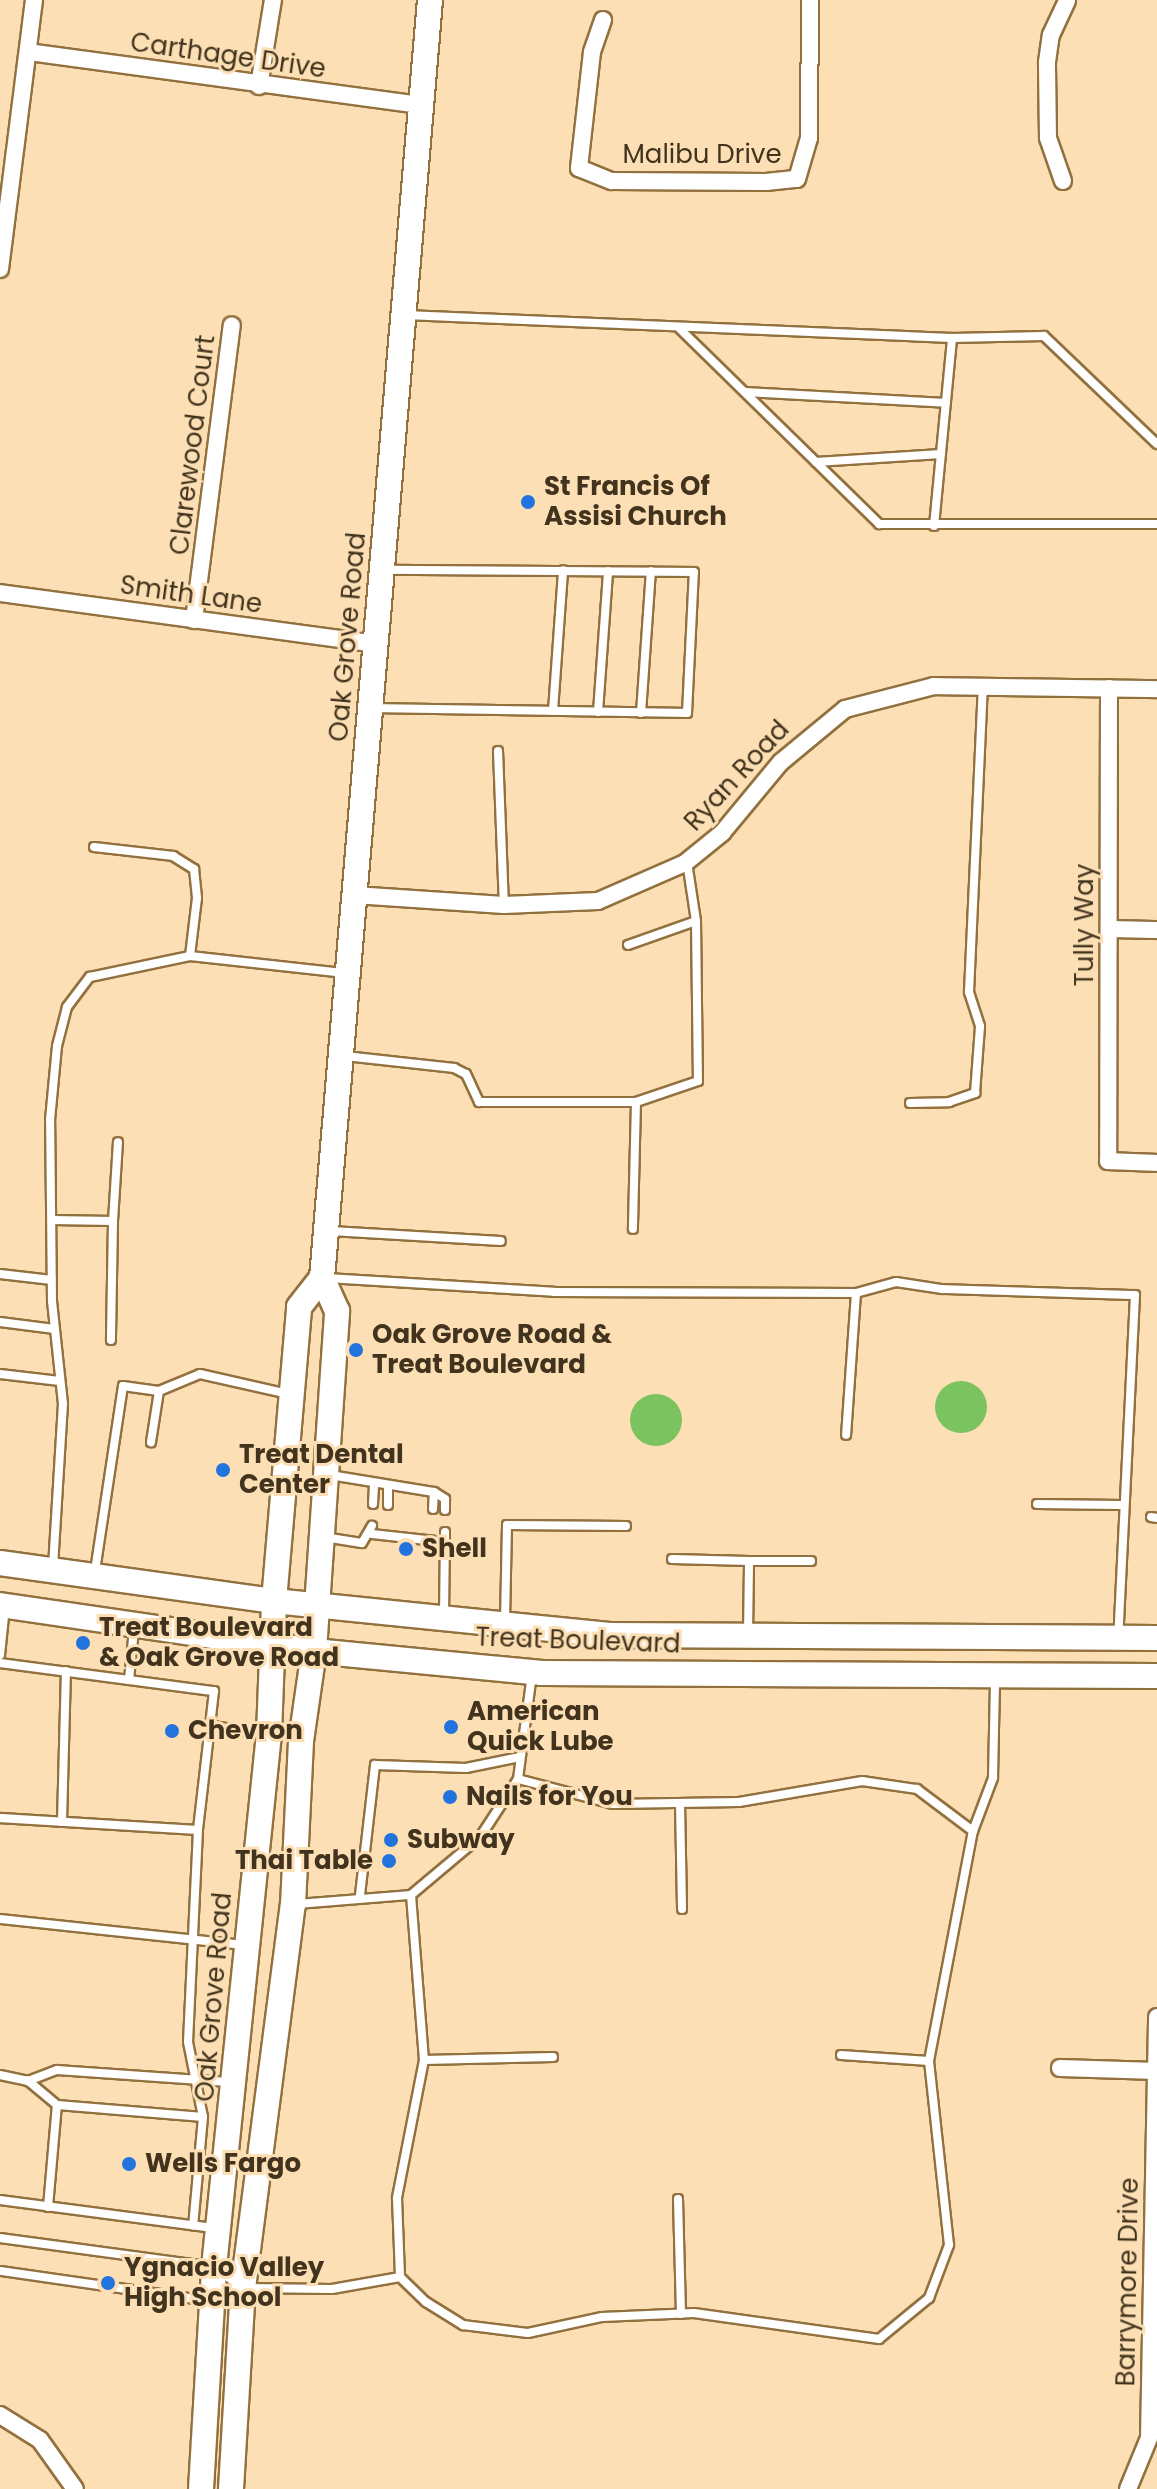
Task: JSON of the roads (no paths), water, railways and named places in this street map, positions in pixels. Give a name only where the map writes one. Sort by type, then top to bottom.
[{"type":"main road","name":"Oak Grove Road","points":[[231,2489],[243,2288],[293,1905],[301,1741],[314,1651],[337,1311],[322,1278],[430,0]]},
{"type":"main road","name":"Oak Grove Road","points":[[201,2489],[216,2302],[214,2267],[221,2229],[245,1945],[269,1734],[274,1601],[299,1307],[322,1278]]},
{"type":"main road","name":"Treat Boulevard","points":[[0,1563],[274,1601],[609,1635],[1157,1638]]},
{"type":"main road","name":"Treat Boulevard","points":[[3,1606],[314,1651],[532,1672],[1157,1676]]},
{"type":"street","points":[[0,269],[34,0]]},
{"type":"street","points":[[259,86],[273,0]]},
{"type":"street","name":"Malibu Drive","points":[[603,20],[592,52],[579,168],[612,181],[797,179],[809,138],[810,0]]},
{"type":"street","points":[[1063,181],[1048,138],[1047,62],[1051,35],[1067,0]]},
{"type":"street","name":"Carthage Drive","points":[[28,52],[259,86],[421,105]]},
{"type":"street","name":"Clarewood Court","points":[[194,620],[232,325]]},
{"type":"street","name":"Smith Lane","points":[[0,593],[375,644]]},
{"type":"street","name":"Ryan Road","points":[[354,895],[504,905],[598,901],[686,861],[722,833],[803,740],[845,709],[934,686],[1157,689]]},
{"type":"street","name":"Tully Way","points":[[1109,688],[1108,1161],[1157,1163]]},
{"type":"street","points":[[1109,929],[1157,930]]},
{"type":"street","name":"Barrymore Drive","points":[[1128,2489],[1149,2438],[1155,2318],[1157,2017]]},
{"type":"street","points":[[1060,2068],[1156,2071]]},
{"type":"street","points":[[0,2415],[40,2440],[75,2489]]},
{"type":"lane","points":[[404,315],[952,338],[1044,336],[1157,444]]},
{"type":"lane","points":[[679,328],[879,524],[1157,524]]},
{"type":"lane","points":[[934,526],[952,338]]},
{"type":"lane","points":[[744,392],[946,403]]},
{"type":"lane","points":[[816,462],[941,454]]},
{"type":"lane","points":[[370,708],[687,713],[694,572],[381,570]]},
{"type":"lane","points":[[553,711],[563,570]]},
{"type":"lane","points":[[598,712],[608,571]]},
{"type":"lane","points":[[641,713],[651,571]]},
{"type":"lane","points":[[910,1103],[949,1102],[975,1093],[980,1026],[969,992],[983,687]]},
{"type":"lane","points":[[498,751],[504,905]]},
{"type":"lane","points":[[94,847],[173,856],[194,869],[197,898],[190,956]]},
{"type":"lane","points":[[340,1056],[454,1068],[466,1074],[479,1102],[636,1102],[698,1081],[696,921],[686,861]]},
{"type":"lane","points":[[628,945],[696,921]]},
{"type":"lane","points":[[52,1570],[60,1381],[52,1280],[50,1120],[57,1046],[67,1007],[90,977],[190,956],[346,973]]},
{"type":"lane","points":[[633,1229],[636,1102]]},
{"type":"lane","points":[[111,1340],[118,1142]]},
{"type":"lane","points":[[52,1220],[113,1221]]},
{"type":"lane","points":[[326,1231],[501,1241]]},
{"type":"lane","points":[[0,1274],[52,1280]]},
{"type":"lane","points":[[322,1278],[554,1292],[856,1293],[896,1282],[942,1289],[1135,1295],[1121,1505],[1118,1638]]},
{"type":"lane","points":[[846,1435],[856,1293]]},
{"type":"lane","points":[[0,1322],[55,1329]]},
{"type":"lane","points":[[0,1374],[60,1381]]},
{"type":"lane","points":[[95,1576],[123,1386],[159,1391],[200,1374],[291,1394]]},
{"type":"lane","points":[[151,1442],[159,1391]]},
{"type":"lane","points":[[325,1474],[374,1485],[434,1492],[445,1499],[445,1510]]},
{"type":"lane","points":[[373,1504],[374,1485]]},
{"type":"lane","points":[[388,1487],[388,1505]]},
{"type":"lane","points":[[433,1509],[434,1492]]},
{"type":"lane","points":[[1037,1504],[1121,1505]]},
{"type":"lane","points":[[505,1623],[507,1525],[626,1526]]},
{"type":"lane","points":[[320,1537],[362,1543],[372,1530],[445,1537],[444,1617]]},
{"type":"lane","points":[[672,1559],[811,1561]]},
{"type":"lane","points":[[748,1636],[749,1561]]},
{"type":"lane","points":[[0,1655],[3,1606]]},
{"type":"lane","points":[[129,1680],[135,1624]]},
{"type":"lane","points":[[0,1663],[214,1691],[213,1726],[198,1830],[188,2042],[192,2080],[203,2117],[193,2226]]},
{"type":"lane","points":[[62,1822],[66,1671]]},
{"type":"lane","points":[[293,1905],[360,1895],[411,1895],[480,1837],[518,1779],[532,1672]]},
{"type":"lane","points":[[411,1895],[424,2060],[397,2198],[400,2277],[426,2302],[463,2325],[528,2333],[602,2317],[681,2314],[879,2339],[929,2298],[949,2245],[929,2061],[973,1831],[993,1778],[995,1675]]},
{"type":"lane","points":[[213,1726],[269,1734]]},
{"type":"lane","points":[[360,1895],[375,1765],[466,1768],[520,1757]]},
{"type":"lane","points":[[518,1779],[613,1804],[739,1802],[862,1781],[917,1789],[973,1831]]},
{"type":"lane","points":[[680,1803],[682,1909]]},
{"type":"lane","points":[[0,1818],[198,1830]]},
{"type":"lane","points":[[0,1919],[245,1945]]},
{"type":"lane","points":[[841,2055],[929,2061]]},
{"type":"lane","points":[[424,2060],[553,2057]]},
{"type":"lane","points":[[28,2081],[57,2070],[234,2083]]},
{"type":"lane","points":[[0,2075],[28,2081],[57,2105],[203,2117]]},
{"type":"lane","points":[[48,2207],[57,2105]]},
{"type":"lane","points":[[678,2199],[681,2314]]},
{"type":"lane","points":[[0,2200],[221,2229]]},
{"type":"lane","points":[[0,2238],[214,2267],[243,2288]]},
{"type":"lane","points":[[0,2271],[216,2302],[243,2288],[332,2289],[400,2277]]},
{"type":"place","name":"St Francis Of Assisi Church","points":[[528,502]]},
{"type":"place","name":"Oak Grove Road & Treat Boulevard","points":[[356,1350]]},
{"type":"place","name":"Treat Dental Center","points":[[223,1470]]},
{"type":"place","name":"Shell","points":[[406,1549]]},
{"type":"place","name":"Treat Boulevard & Oak Grove Road","points":[[83,1643]]},
{"type":"place","name":"American Quick Lube","points":[[451,1727]]},
{"type":"place","name":"Chevron","points":[[172,1731]]},
{"type":"place","name":"Nails for You","points":[[450,1797]]},
{"type":"place","name":"Subway","points":[[391,1840]]},
{"type":"place","name":"Thai Table","points":[[389,1861]]},
{"type":"place","name":"Wells Fargo","points":[[129,2164]]},
{"type":"place","name":"Ygnacio Valley High School","points":[[108,2283]]}]
